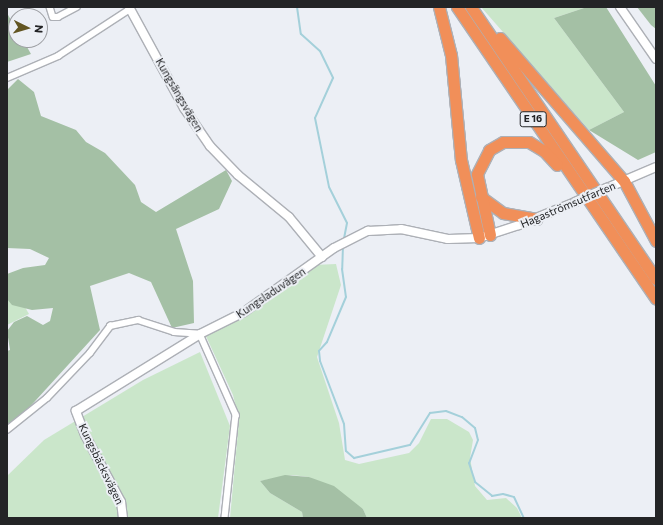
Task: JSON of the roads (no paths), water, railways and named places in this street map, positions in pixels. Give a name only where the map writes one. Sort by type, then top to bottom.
[{"type":"highway","points":[[439,7],[451,55],[461,160],[484,237]]},
{"type":"highway","name":"E 16","points":[[457,7],[656,299]]},
{"type":"highway","points":[[472,7],[624,181],[656,242]]},
{"type":"highway","name":"E 16","points":[[472,7],[656,279]]},
{"type":"highway","points":[[484,237],[481,196],[477,174],[483,157],[489,150],[503,142],[520,140],[544,151],[597,213]]},
{"type":"highway","points":[[481,196],[503,214],[536,218]]},
{"type":"street","points":[[50,7],[53,17],[58,17],[77,7]]},
{"type":"street","points":[[620,7],[656,59]]},
{"type":"street","name":"Kungsängsvägen","points":[[7,78],[58,56],[130,8],[184,108],[210,146],[238,175],[289,217],[322,257]]},
{"type":"street","name":"Hagaströmsutfarten","points":[[484,237],[536,218],[656,167]]},
{"type":"street","name":"Kungsladuvägen","points":[[76,411],[200,334],[250,308],[334,248],[368,231],[401,229],[448,239],[484,237]]},
{"type":"street","points":[[7,430],[47,398],[90,353],[110,326],[138,320],[174,332],[200,334],[236,415],[225,518]]},
{"type":"street","name":"Kungsbäcksvägen","points":[[76,411],[85,435],[121,502],[123,518]]},
{"type":"waterway","points":[[297,7],[301,34],[320,51],[333,78],[315,118],[329,187],[347,223],[344,239]]},
{"type":"waterway","points":[[343,246],[342,269],[346,297],[327,342],[319,351],[320,361],[344,424],[346,451],[354,458],[410,445],[430,413],[446,411],[462,417],[475,428],[478,440],[469,463],[475,482],[492,496],[503,494],[514,497],[524,518]]}]
